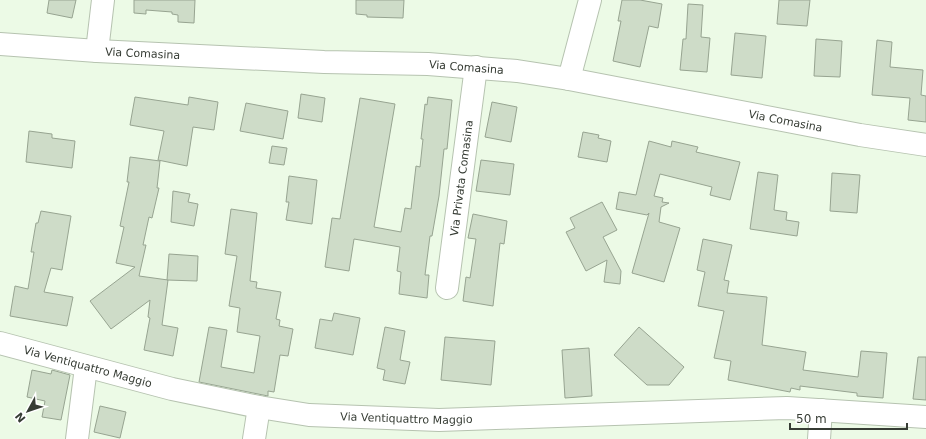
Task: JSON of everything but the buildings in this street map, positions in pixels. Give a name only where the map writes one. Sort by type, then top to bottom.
[{"type":"street","points":[[98,51],[103,0]]},
{"type":"street","points":[[569,79],[590,0]]},
{"type":"street","name":"Via Comasina","points":[[0,44],[98,51],[476,67],[569,79],[860,135],[926,145]]},
{"type":"street","name":"Via Privata Comasina","points":[[447,288],[476,67]]},
{"type":"street","name":"Via Ventiquattro Maggio","points":[[0,343],[172,389],[259,407],[310,415],[439,430],[764,409],[821,410],[926,417]]},
{"type":"street","points":[[77,439],[86,367]]},
{"type":"street","points":[[254,439],[259,407]]},
{"type":"street","points":[[820,439],[821,410]]}]
